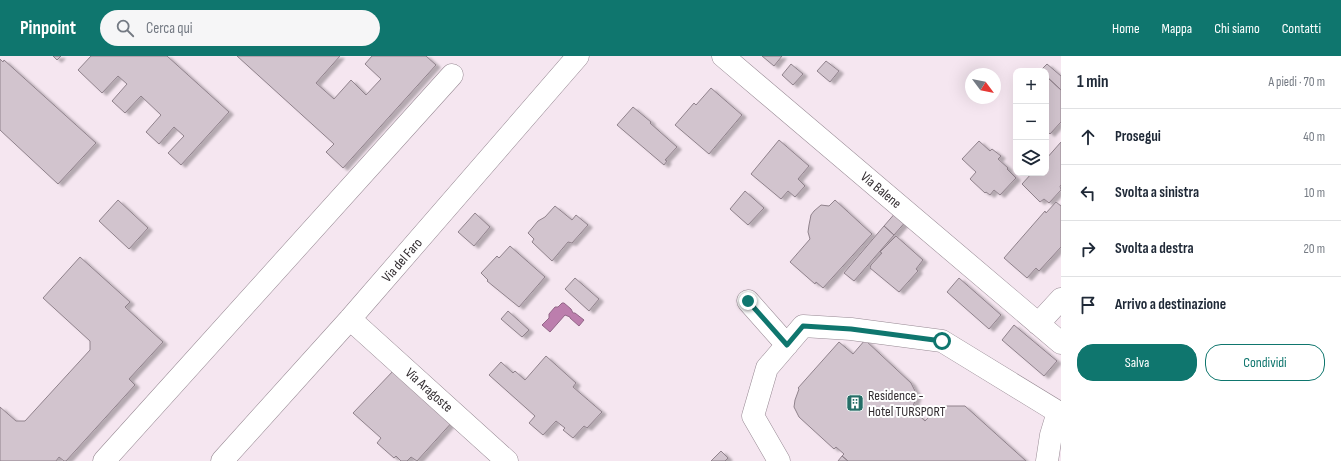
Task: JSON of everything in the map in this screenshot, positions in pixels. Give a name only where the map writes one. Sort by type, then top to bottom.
[{"type":"street","name":"Via del Faro","points":[[222,461],[350,319],[578,56]]},
{"type":"street","name":"Via Balene","points":[[723,56],[1061,343]]},
{"type":"street","points":[[104,461],[452,75]]},
{"type":"street","points":[[1038,324],[1061,299]]},
{"type":"street","points":[[748,301],[787,345]]},
{"type":"street","name":"Via Aragoste","points":[[350,319],[507,461]]},
{"type":"street","points":[[779,461],[753,416],[767,368],[803,326],[851,329],[942,341],[1058,412],[1051,434],[1047,461]]},
{"type":"shaded area","points":[[564,303],[573,313],[584,320],[579,326],[570,317],[565,315],[550,332],[542,325],[549,318],[549,314],[555,307],[558,307]]},
{"type":"building","points":[[53,56],[61,56],[57,60]]},
{"type":"building","points":[[91,56],[167,56],[229,112],[181,165],[168,153],[184,136],[174,127],[159,144],[146,132],[161,115],[141,96],[125,113],[112,101],[127,84],[118,76],[102,93],[78,70]]},
{"type":"building","points":[[237,56],[340,56],[316,83],[334,99],[351,80],[366,95],[381,79],[365,64],[372,56],[426,56],[436,65],[343,168],[326,152],[334,144]]},
{"type":"building","points":[[762,56],[782,56],[774,66]]},
{"type":"building","points":[[0,59],[3,62],[4,60],[96,143],[58,184],[0,130]]},
{"type":"building","points":[[826,61],[839,71],[830,82],[817,71]]},
{"type":"building","points":[[791,64],[803,74],[793,85],[782,75]]},
{"type":"building","points":[[1047,64],[1061,76],[1061,90],[1049,79],[1049,68],[1043,68]]},
{"type":"building","points":[[1049,79],[1061,90],[1061,122],[1050,134]]},
{"type":"building","points":[[711,88],[742,115],[709,154],[675,125],[694,103],[696,105]]},
{"type":"building","points":[[633,107],[677,147],[665,160],[667,161],[664,165],[617,125]]},
{"type":"building","points":[[779,140],[809,166],[798,179],[805,186],[795,197],[788,191],[781,199],[751,174]]},
{"type":"building","points":[[979,141],[990,151],[992,149],[1001,156],[998,159],[1016,178],[1000,195],[994,190],[990,195],[986,192],[985,193],[970,179],[976,172],[962,159]]},
{"type":"building","points":[[1061,142],[1061,190],[1049,203],[1044,199],[1040,202],[1022,184],[1029,176],[1049,176],[1049,156]]},
{"type":"building","points":[[745,191],[764,208],[748,225],[730,209]]},
{"type":"building","points":[[118,200],[148,228],[129,249],[99,221]]},
{"type":"building","points":[[835,200],[872,234],[823,288],[816,282],[815,284],[790,262],[810,239],[808,232],[811,215],[821,205],[829,206]]},
{"type":"building","points":[[1056,202],[1061,206],[1061,247],[1039,271],[1036,268],[1027,278],[1004,258],[1045,211],[1046,213]]},
{"type":"building","points":[[555,206],[572,220],[576,215],[588,225],[572,243],[568,242],[552,261],[532,242],[534,239],[528,233],[538,221],[545,217]]},
{"type":"building","points":[[897,211],[907,220],[894,235],[884,226]]},
{"type":"building","points":[[475,213],[490,227],[474,246],[458,232]]},
{"type":"building","points":[[884,226],[894,235],[854,281],[844,273]]},
{"type":"building","points":[[896,236],[923,260],[916,269],[918,271],[899,292],[870,268],[882,253],[880,252]]},
{"type":"building","points":[[510,246],[545,277],[519,307],[487,281],[488,280],[481,273],[497,256],[499,258]]},
{"type":"building","points":[[80,257],[130,302],[125,307],[163,342],[129,379],[135,385],[66,461],[59,457],[56,461],[0,461],[0,407],[16,421],[25,421],[90,350],[90,341],[43,298]]},
{"type":"building","points":[[575,278],[599,299],[589,311],[565,289]]},
{"type":"building","points":[[959,278],[1001,315],[989,329],[947,292]]},
{"type":"building","points":[[508,311],[529,330],[522,337],[501,319]]},
{"type":"building","points":[[1014,325],[1057,361],[1044,376],[1002,340]]},
{"type":"building","name":"Residence - Hotel TURSPORT","points":[[865,340],[911,383],[916,393],[916,398],[912,409],[925,421],[939,406],[965,406],[1026,461],[848,461],[842,456],[844,454],[836,447],[834,449],[799,417],[794,407],[798,388],[839,342],[853,354]]},
{"type":"building","points":[[546,356],[576,383],[573,387],[602,412],[587,428],[584,426],[573,438],[563,430],[565,428],[556,421],[543,435],[529,423],[535,416],[489,375],[501,362],[513,373],[515,371],[525,380]]},
{"type":"building","points":[[395,369],[454,420],[417,461],[411,457],[407,461],[401,461],[396,456],[394,458],[377,443],[381,438],[353,413]]},
{"type":"building","points":[[721,451],[728,458],[725,461],[711,461]]},
{"type":"building","points":[[842,456],[848,461],[838,461]]},
{"type":"place","name":"Residence - Hotel TURSPORT","points":[[855,403]]},
{"type":"route","points":[[748,301],[787,345],[803,326],[851,329],[942,341]]}]
